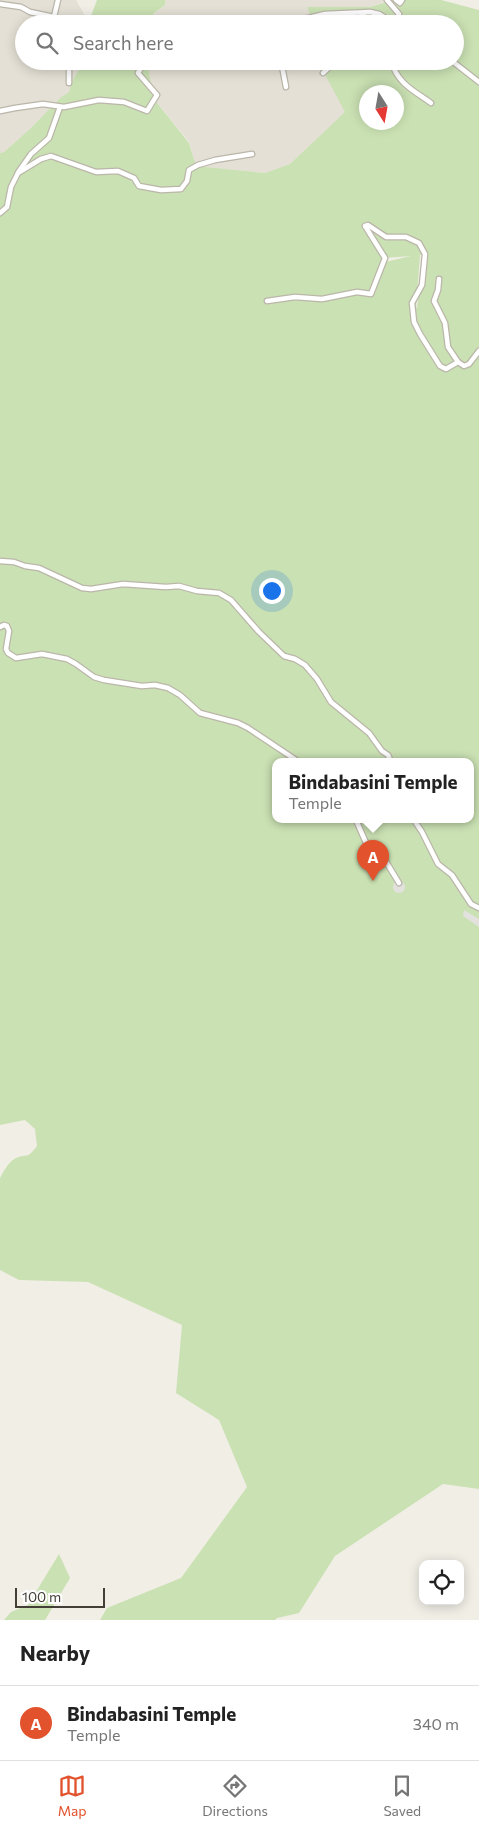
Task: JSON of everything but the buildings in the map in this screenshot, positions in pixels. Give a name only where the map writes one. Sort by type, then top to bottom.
[{"type":"street","points":[[54,15],[58,0]]},
{"type":"street","points":[[387,0],[398,15]]},
{"type":"street","points":[[396,0],[400,3],[402,0]]},
{"type":"street","points":[[0,4],[44,15]]},
{"type":"street","points":[[322,15],[370,12],[381,15]]},
{"type":"street","points":[[362,15],[370,12]]},
{"type":"street","points":[[69,70],[69,83]]},
{"type":"street","points":[[2,111],[44,104],[64,108],[87,102],[110,101],[124,102],[147,111],[157,95],[138,73],[140,70]]},
{"type":"street","points":[[283,70],[286,87]]},
{"type":"street","points":[[323,73],[326,70]]},
{"type":"street","points":[[395,70],[398,78],[404,84],[432,103]]},
{"type":"street","points":[[464,70],[479,82]]},
{"type":"street","points":[[0,212],[7,207],[18,173],[31,154],[50,138],[60,107]]},
{"type":"street","points":[[18,173],[51,156],[96,172],[118,171],[134,178],[139,186],[162,190],[180,189],[187,181],[189,170],[198,165],[252,154]]},
{"type":"street","points":[[267,301],[295,297],[322,299],[357,292],[371,294],[385,258],[365,226],[368,224],[386,237],[406,237],[420,243],[425,254],[422,285],[412,303],[414,322],[440,366],[446,369],[458,362]]},
{"type":"street","points":[[439,279],[434,302],[445,323],[448,346],[458,362],[464,366],[469,364],[479,351]]},
{"type":"street","points":[[0,560],[39,568],[75,585],[91,589],[123,584],[179,586],[197,591],[219,593],[231,600],[258,632],[284,656],[295,659],[305,665],[317,679],[331,702],[369,733],[389,758]]},
{"type":"street","points":[[0,627],[7,626],[9,631],[6,649],[11,656],[16,658],[42,654],[53,656],[67,659],[94,677],[104,680],[142,686],[155,684],[168,688],[200,713],[238,723],[293,758]]},
{"type":"street","points":[[357,823],[367,845],[385,860],[398,883]]},
{"type":"street","points":[[416,823],[438,864],[452,875],[471,904],[479,908]]},
{"type":"shaded area","points":[[0,0],[76,0],[85,15],[15,15],[15,70],[79,70],[73,79],[70,92],[60,98],[30,129],[4,152],[0,153]]},
{"type":"shaded area","points":[[165,0],[388,0],[370,7],[307,7],[310,15],[153,15],[165,5]]},
{"type":"shaded area","points":[[149,70],[323,70],[346,112],[290,164],[265,173],[196,166],[189,142],[154,99]]},
{"type":"shaded area","points":[[397,881],[401,881],[405,887],[401,893],[397,893],[393,889],[393,885]]},
{"type":"shaded area","points":[[464,910],[479,919],[479,927],[463,916]]},
{"type":"green space","points":[[97,0],[165,0],[165,5],[153,15],[91,15]]},
{"type":"green space","points":[[392,0],[441,0],[479,10],[479,1489],[443,1484],[335,1556],[299,1613],[275,1620],[100,1620],[107,1608],[181,1578],[247,1487],[219,1420],[176,1393],[182,1325],[88,1282],[19,1280],[0,1270],[0,1178],[11,1162],[16,1158],[29,1155],[37,1146],[35,1129],[25,1120],[0,1125],[0,153],[4,152],[60,98],[69,92],[73,79],[79,70],[149,70],[154,99],[189,143],[196,166],[265,173],[290,164],[345,112],[323,70],[464,70],[464,15],[310,15],[307,7],[370,7]],"holes":[[[425,254],[417,307],[420,255]],[[411,256],[385,262],[377,286],[385,258]]]},
{"type":"green space","points":[[59,1554],[70,1578],[45,1620],[4,1620],[11,1612],[28,1605]]},
{"type":"place","name":"Bindabasini Temple","points":[[373,881]]}]
